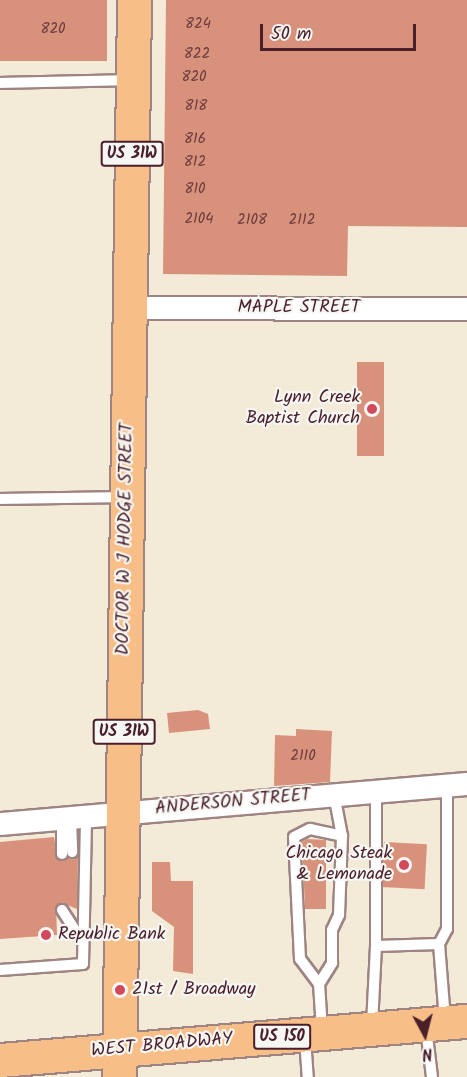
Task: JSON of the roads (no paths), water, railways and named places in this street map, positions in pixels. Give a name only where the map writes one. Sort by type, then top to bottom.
[{"type":"main road","name":"DOCTOR W J HODGE STREET","points":[[119,1064],[134,0]]},
{"type":"main road","name":"WEST BROADWAY","points":[[0,1060],[119,1064],[314,1034],[446,1023]]},
{"type":"street","name":"MAPLE STREET","points":[[130,308],[467,309]]},
{"type":"street","name":"ANDERSON STREET","points":[[0,824],[457,785]]},
{"type":"lane","points":[[0,83],[133,81]]},
{"type":"lane","points":[[0,499],[127,496]]},
{"type":"lane","points":[[432,1077],[446,1023],[439,944],[447,929],[457,785]]},
{"type":"lane","points":[[372,1029],[376,946],[376,791]]},
{"type":"lane","points":[[308,1077],[319,984],[332,963],[342,836],[334,794]]},
{"type":"lane","points":[[67,853],[73,818]]},
{"type":"lane","points":[[0,970],[83,964],[84,942],[73,818]]},
{"type":"lane","points":[[319,984],[300,959],[294,837],[310,828],[342,836]]},
{"type":"lane","points":[[67,910],[84,942]]},
{"type":"lane","points":[[376,946],[439,944]]},
{"type":"place","name":"Lynn Creek Baptist Church","points":[[372,409]]},
{"type":"place","name":"Chicago Steak & Lemonade","points":[[404,865]]},
{"type":"place","name":"Republic Bank","points":[[46,935]]},
{"type":"place","name":"21st / Broadway","points":[[120,990]]}]
